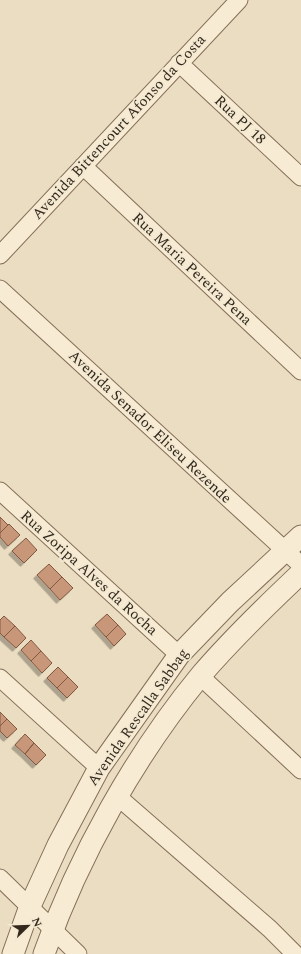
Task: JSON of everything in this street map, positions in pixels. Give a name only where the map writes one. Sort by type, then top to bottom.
[{"type":"street","name":"Avenida Bittencourt Afonso da Costa","points":[[0,255],[239,0]]},
{"type":"street","name":"Rua PJ 18","points":[[179,63],[301,177]]},
{"type":"street","name":"Rua Maria Pereira Pena","points":[[83,166],[301,371]]},
{"type":"street","name":"Avenida Senador Eliseu Rezende","points":[[0,289],[301,566]]},
{"type":"street","name":"Rua Zoripa Alves da Rocha","points":[[0,491],[179,655]]},
{"type":"street","name":"Avenida Rescalla Sabbag","points":[[13,954],[30,906],[58,845],[100,768],[179,655],[230,602],[301,536]]},
{"type":"street","name":"Avenida Rescalla Sabbag","points":[[44,954],[53,929],[81,867],[117,796],[146,752],[200,676],[255,617],[301,573]]},
{"type":"street","points":[[200,676],[301,770]]},
{"type":"street","points":[[0,678],[100,768]]},
{"type":"street","points":[[117,796],[230,893],[295,954]]},
{"type":"street","points":[[0,878],[78,954]]},
{"type":"building","points":[[0,517],[8,525],[0,533]]},
{"type":"building","points":[[9,524],[20,535],[8,546],[0,537],[0,533]]},
{"type":"building","points":[[26,538],[37,550],[24,563],[12,551]]},
{"type":"building","points":[[49,564],[62,577],[50,589],[37,575]]},
{"type":"building","points":[[62,577],[73,588],[60,600],[50,589]]},
{"type":"building","points":[[107,614],[118,625],[106,637],[95,625]]},
{"type":"building","points":[[4,616],[15,626],[4,637],[0,633],[0,620]]},
{"type":"building","points":[[118,625],[126,634],[114,646],[106,637]]},
{"type":"building","points":[[15,626],[26,638],[16,648],[4,637]]},
{"type":"building","points":[[31,640],[41,651],[31,661],[21,650]]},
{"type":"building","points":[[41,651],[52,663],[42,673],[31,661]]},
{"type":"building","points":[[58,667],[68,677],[57,688],[47,678]]},
{"type":"building","points":[[68,677],[78,687],[67,698],[57,688]]},
{"type":"building","points":[[0,712],[7,719],[0,726]]},
{"type":"building","points":[[7,719],[17,729],[7,738],[0,731],[0,726]]},
{"type":"building","points":[[25,734],[34,743],[25,754],[15,745]]},
{"type":"building","points":[[34,743],[46,755],[36,765],[25,754]]}]
